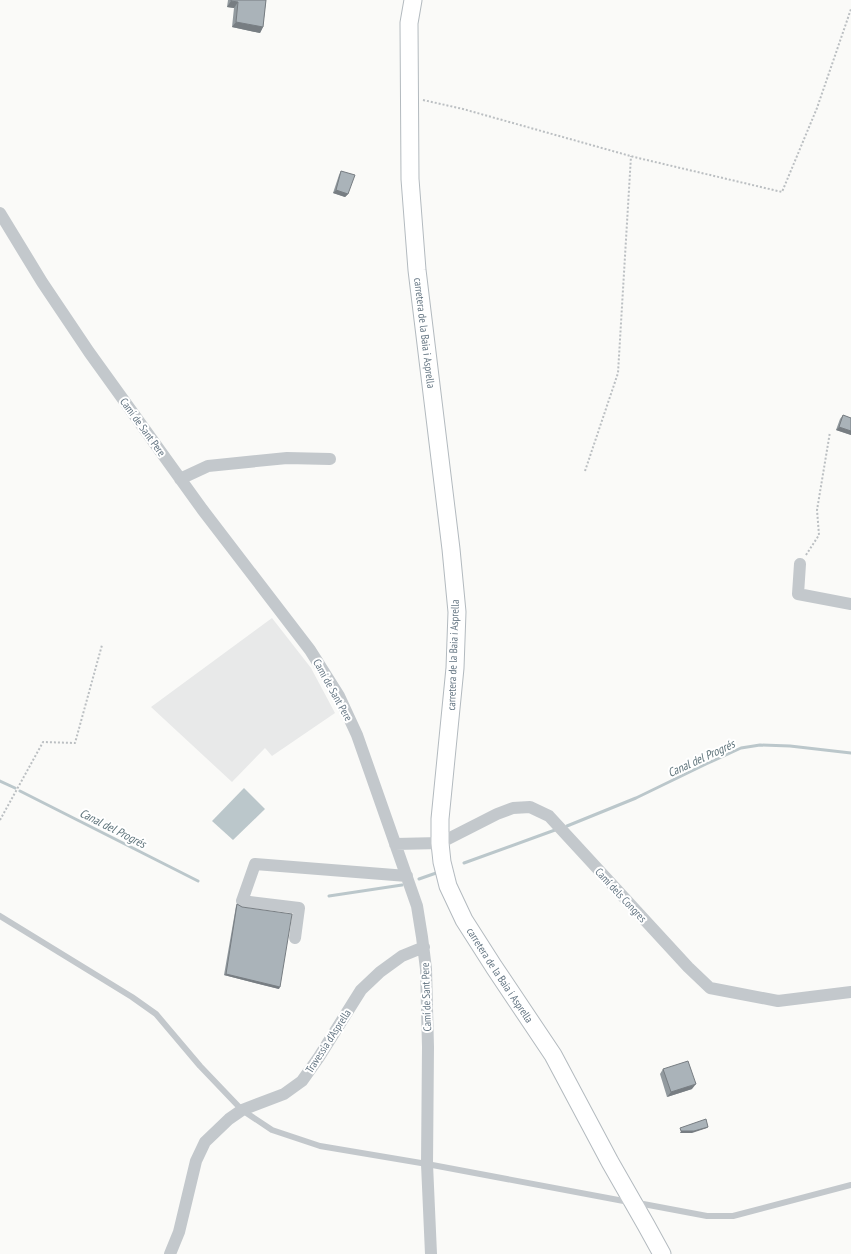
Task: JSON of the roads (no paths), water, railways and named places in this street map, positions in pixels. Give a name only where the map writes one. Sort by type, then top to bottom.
[{"type":"main road","name":"carretera de la Baia i Asprella","points":[[413,0],[410,23],[410,179],[417,270],[451,549],[457,612],[454,668],[440,819],[442,862],[448,886],[464,920],[554,1055],[610,1162],[662,1254]]},
{"type":"street","name":"Camí de Sant Pere","points":[[0,213],[42,282],[180,479],[259,585],[310,650],[339,696],[357,735],[417,906],[424,947],[428,1047],[430,1254]]},
{"type":"street","points":[[180,479],[208,466],[287,458],[330,459]]},
{"type":"street","points":[[800,564],[798,594],[851,604]]},
{"type":"street","name":"Camí dels Congres","points":[[395,844],[440,843],[502,812],[513,808],[530,807],[548,816],[688,967],[710,988],[778,1001],[851,992]]},
{"type":"street","points":[[295,938],[299,908],[242,901],[255,864],[407,876]]},
{"type":"street","name":"Travessia d'Asprella","points":[[170,1254],[179,1232],[196,1160],[205,1142],[229,1119],[242,1110],[284,1094],[302,1081],[319,1057],[361,990],[380,972],[402,956],[424,947]]},
{"type":"lane","points":[[0,916],[132,997],[156,1014],[200,1066],[242,1110],[272,1130],[320,1146],[428,1164],[707,1216],[733,1216],[851,1185]]},
{"type":"waterway","name":"Canal del Progrés","points":[[567,826],[636,798],[741,748],[760,745],[790,746],[851,753]]},
{"type":"waterway","name":"Canal del Progrés","points":[[0,781],[15,788]]},
{"type":"waterway","name":"Canal del Progrés","points":[[20,791],[198,881]]},
{"type":"waterway","name":"Canal del Progrés","points":[[464,863],[555,830]]},
{"type":"waterway","name":"Canal del Progrés","points":[[419,879],[439,872]]},
{"type":"waterway","name":"Canal del Progrés","points":[[329,896],[402,885]]}]
